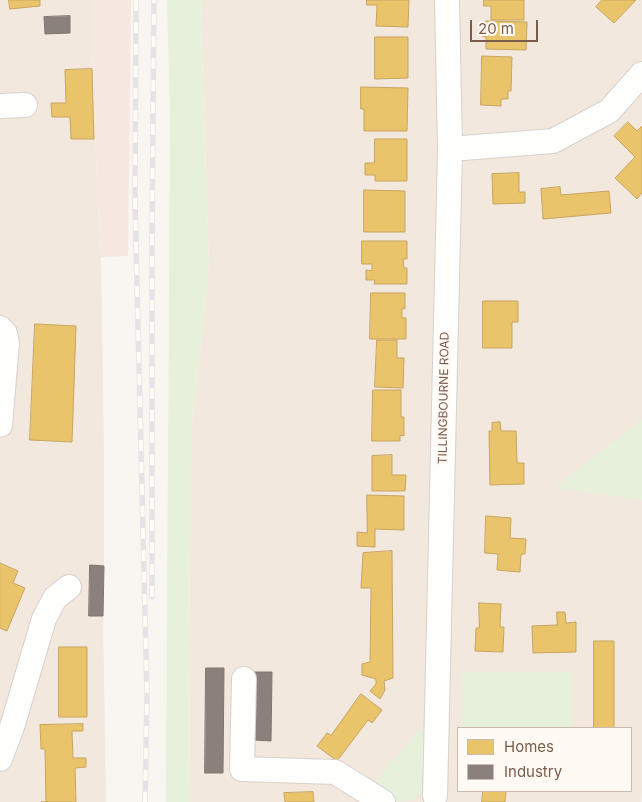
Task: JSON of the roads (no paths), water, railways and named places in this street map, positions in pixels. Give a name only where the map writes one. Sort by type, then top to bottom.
[{"type":"street","name":"TILLINGBOURNE ROAD","points":[[433,800],[450,149],[447,0]]},
{"type":"street","points":[[450,149],[553,141],[609,111],[642,74]]},
{"type":"street","points":[[0,106],[25,105]]},
{"type":"street","points":[[0,328],[7,337],[7,343],[0,425]]},
{"type":"street","points":[[0,759],[12,727],[47,610],[55,598],[69,587]]},
{"type":"street","points":[[244,679],[242,769],[335,772],[383,802]]},
{"type":"railway","points":[[136,0],[135,203],[147,694],[145,802]]},
{"type":"railway","points":[[152,597],[154,0]]}]
